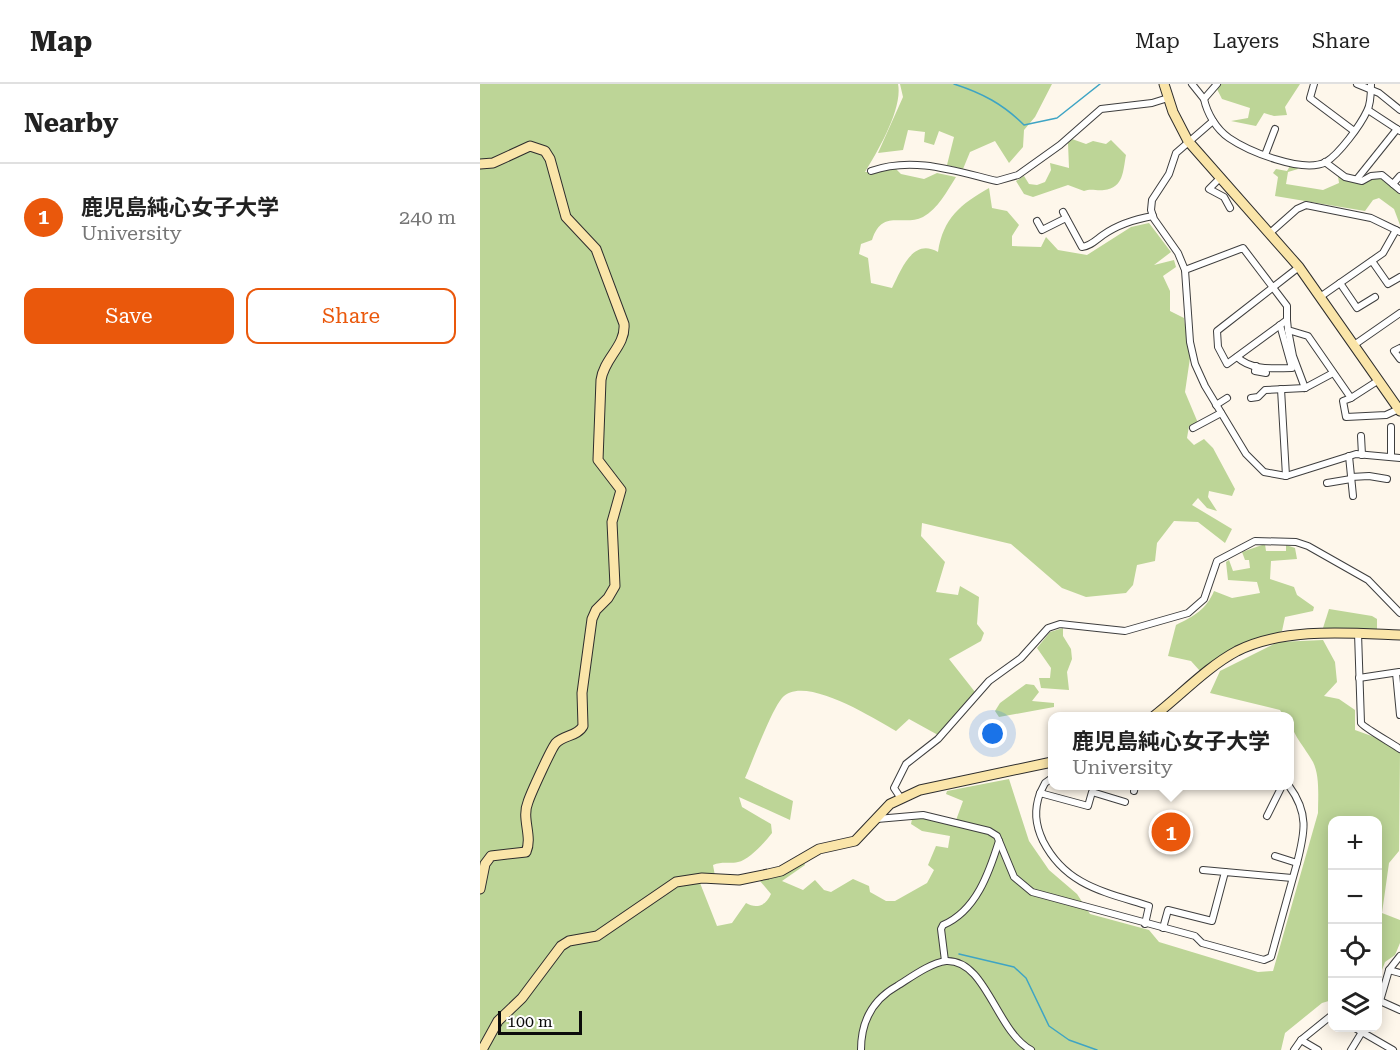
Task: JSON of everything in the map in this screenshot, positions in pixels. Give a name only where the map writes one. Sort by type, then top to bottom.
[{"type":"street","points":[[1164,84],[1188,141],[1271,232],[1299,267],[1400,410],[1386,415],[1346,417],[1343,402],[1378,380]]},
{"type":"street","points":[[1192,84],[1204,99],[1213,121],[1227,137],[1265,155],[1294,164],[1325,162],[1345,177],[1362,181],[1378,174],[1400,190]]},
{"type":"street","points":[[1204,99],[1216,84]]},
{"type":"street","points":[[1314,84],[1310,98],[1354,131]]},
{"type":"street","points":[[1357,84],[1371,87],[1400,110]]},
{"type":"street","points":[[1325,162],[1354,131],[1368,110],[1371,87]]},
{"type":"street","points":[[871,171],[886,166],[917,163],[997,181],[1008,179],[1060,145],[1101,109],[1152,103],[1168,98]]},
{"type":"street","points":[[1357,179],[1398,130],[1368,110]]},
{"type":"street","points":[[1213,121],[1176,153],[1168,174],[1152,200],[1153,216],[1178,252],[1185,270],[1190,342],[1195,364],[1216,405],[1254,465],[1264,472],[1286,476],[1348,456],[1400,458]]},
{"type":"street","points":[[1265,155],[1275,129]]},
{"type":"street","points":[[480,164],[493,163],[531,146],[545,151],[550,159],[566,217],[597,249],[624,324],[625,333],[603,369],[601,380],[598,460],[621,490],[612,522],[615,586],[608,598],[596,610],[592,619],[582,693],[583,726],[553,747],[527,803],[525,824],[529,843],[526,852],[491,856],[485,864],[480,889]]},
{"type":"street","points":[[1393,184],[1400,176]]},
{"type":"street","points":[[1220,178],[1209,189],[1224,197],[1230,208]]},
{"type":"street","points":[[1271,232],[1297,209],[1305,205],[1371,218],[1398,231],[1383,253],[1320,297]]},
{"type":"street","points":[[1037,221],[1042,230],[1046,230],[1065,215],[1082,246],[1086,247],[1112,230],[1153,216]]},
{"type":"street","points":[[1392,238],[1400,242]]},
{"type":"street","points":[[1185,270],[1243,248],[1287,306],[1288,330],[1293,356],[1305,388]]},
{"type":"street","points":[[1372,261],[1388,284],[1400,278]]},
{"type":"street","points":[[1287,320],[1227,364],[1224,360],[1218,347],[1217,331],[1299,267]]},
{"type":"street","points":[[1340,282],[1357,308],[1375,297]]},
{"type":"street","points":[[1354,345],[1400,313]]},
{"type":"street","points":[[1238,357],[1246,364],[1292,368],[1281,325]]},
{"type":"street","points":[[1288,330],[1308,336],[1351,399]]},
{"type":"street","points":[[1400,348],[1394,351],[1400,359]]},
{"type":"street","points":[[1256,366],[1255,372],[1266,373]]},
{"type":"street","points":[[1251,398],[1258,397],[1265,390],[1305,388],[1333,373]]},
{"type":"street","points":[[1281,389],[1286,476]]},
{"type":"street","points":[[1216,405],[1227,398]]},
{"type":"street","points":[[1193,428],[1221,413]]},
{"type":"street","points":[[1391,427],[1391,457]]},
{"type":"street","points":[[1361,436],[1362,455]]},
{"type":"street","points":[[1348,456],[1353,496]]},
{"type":"street","points":[[1327,483],[1369,476],[1386,479]]},
{"type":"street","points":[[900,797],[894,788],[906,764],[938,739],[984,685],[1021,658],[1052,625],[1125,631],[1188,613],[1204,599],[1217,561],[1255,541],[1284,540],[1308,546],[1368,580],[1400,613]]},
{"type":"street","points":[[1160,712],[1210,670],[1239,650],[1279,638],[1358,633],[1400,635]]},
{"type":"street","points":[[1358,633],[1361,723],[1364,728],[1378,733],[1400,749]]},
{"type":"street","points":[[1359,678],[1398,673],[1400,715]]},
{"type":"street","points":[[482,1050],[498,1021],[522,998],[561,946],[569,941],[597,936],[676,882],[695,878],[739,880],[781,871],[819,849],[855,841],[890,804],[900,797],[920,790],[1048,763]]},
{"type":"street","points":[[1048,781],[1041,793],[1035,817],[1039,832],[1052,858],[1077,880],[1094,889],[1149,906],[1145,924]]},
{"type":"street","points":[[1267,816],[1280,790]]},
{"type":"street","points":[[877,819],[934,816],[989,831],[999,841],[1014,878],[1032,892],[1195,936],[1202,943],[1264,960],[1271,957],[1306,831],[1302,810],[1291,790]]},
{"type":"street","points":[[1041,793],[1088,806],[1092,792],[1125,802]]},
{"type":"street","points":[[945,961],[941,929],[943,925],[960,918],[985,882],[999,841]]},
{"type":"street","points":[[1275,856],[1297,863]]},
{"type":"street","points":[[1203,870],[1292,878]]},
{"type":"street","points":[[1163,928],[1168,910],[1212,921],[1225,872]]},
{"type":"street","points":[[1382,992],[1389,970],[1400,956]]},
{"type":"street","points":[[861,1050],[866,1018],[879,999],[920,972],[945,961],[957,963],[975,972],[1012,1035],[1031,1050]]},
{"type":"street","points":[[1389,970],[1400,973]]},
{"type":"street","points":[[1382,1003],[1400,1011]]},
{"type":"street","points":[[1294,1050],[1301,1040],[1328,1018]]},
{"type":"street","points":[[1351,1050],[1362,1032],[1393,1050]]},
{"type":"street","points":[[1301,1040],[1318,1050]]},
{"type":"green space","points":[[480,84],[898,84],[899,94],[893,117],[865,172],[896,169],[901,174],[924,179],[937,173],[956,177],[942,199],[928,214],[915,220],[887,221],[876,230],[872,240],[861,244],[859,254],[868,258],[871,283],[892,288],[914,252],[929,249],[938,252],[944,230],[955,213],[989,188],[992,208],[1007,211],[1019,225],[1012,236],[1012,246],[1041,247],[1046,237],[1058,250],[1087,255],[1131,227],[1149,223],[1171,252],[1154,265],[1174,260],[1176,267],[1163,276],[1170,291],[1170,311],[1184,318],[1190,358],[1185,392],[1198,423],[1189,426],[1187,438],[1194,445],[1204,439],[1213,448],[1235,489],[1232,496],[1209,491],[1208,497],[1217,511],[1207,508],[1198,498],[1192,505],[1232,529],[1225,543],[1198,522],[1174,521],[1157,543],[1155,561],[1137,565],[1133,585],[1126,593],[1086,597],[1062,588],[1011,544],[922,523],[921,536],[945,562],[936,592],[958,595],[960,586],[979,597],[977,624],[984,633],[981,641],[949,659],[975,692],[938,735],[909,719],[896,731],[822,694],[806,691],[792,692],[782,698],[745,778],[793,801],[790,820],[739,797],[742,807],[771,824],[772,833],[742,861],[713,865],[715,876],[700,883],[717,926],[732,923],[746,903],[757,906],[764,904],[771,894],[760,881],[779,876],[804,863],[805,865],[782,881],[803,890],[815,880],[824,890],[831,892],[853,879],[869,886],[870,892],[886,901],[895,901],[927,883],[934,870],[928,865],[936,846],[948,848],[950,836],[922,831],[911,824],[912,819],[925,817],[955,823],[963,801],[946,794],[947,791],[1009,779],[1029,841],[1049,870],[1077,894],[1090,914],[1149,930],[1159,942],[1258,972],[1273,971],[1318,813],[1317,774],[1313,762],[1295,734],[1294,712],[1281,712],[1210,693],[1220,671],[1278,642],[1323,640],[1335,662],[1337,682],[1324,696],[1339,699],[1355,710],[1355,730],[1377,738],[1400,753],[1399,851],[1389,863],[1382,913],[1382,816],[1328,816],[1328,1001],[1322,1003],[1285,1033],[1281,1050],[480,1050]]},
{"type":"green space","points":[[900,84],[1052,84],[1035,117],[1024,130],[1023,147],[1009,163],[995,141],[970,152],[963,169],[947,165],[954,137],[939,131],[934,145],[924,142],[925,132],[908,130],[903,150],[878,153],[903,97]]},
{"type":"green space","points":[[1221,84],[1300,84],[1285,107],[1287,115],[1274,116],[1264,113],[1256,126],[1231,121],[1248,118],[1250,108],[1222,99],[1217,89]]},
{"type":"green space","points":[[1072,139],[1086,144],[1093,141],[1106,144],[1111,140],[1126,155],[1119,182],[1111,189],[1104,190],[1084,191],[1068,185],[1033,197],[1024,194],[1016,181],[1024,176],[1029,184],[1037,185],[1045,182],[1051,170],[1050,163],[1069,168],[1068,143]]},
{"type":"green space","points":[[1290,166],[1296,166],[1298,169],[1288,172],[1286,184],[1323,190],[1339,183],[1338,176],[1363,183],[1379,177],[1400,193],[1400,225],[1394,209],[1379,198],[1373,200],[1365,211],[1275,196],[1278,177],[1273,173],[1276,169],[1287,171]]},
{"type":"green space","points":[[1265,544],[1266,551],[1286,551],[1286,545],[1295,548],[1297,559],[1271,561],[1270,579],[1294,587],[1297,595],[1314,607],[1313,611],[1285,617],[1282,631],[1225,653],[1200,671],[1191,661],[1168,656],[1176,625],[1199,612],[1214,591],[1232,598],[1260,593],[1257,582],[1228,580],[1226,562],[1229,560],[1233,571],[1250,568],[1249,560],[1245,560],[1242,552]]},
{"type":"green space","points":[[1329,609],[1372,616],[1377,619],[1377,629],[1323,628]]},
{"type":"green space","points":[[1063,628],[1063,636],[1071,649],[1072,659],[1067,672],[1069,690],[1041,688],[1039,678],[1050,678],[1051,668],[1037,648],[1050,632]]},
{"type":"green space","points":[[1026,684],[1034,685],[1039,692],[1032,701],[1054,703],[1054,707],[999,717],[995,711],[1000,703]]},
{"type":"green space","points":[[1382,913],[1400,920],[1400,943],[1395,955],[1385,962],[1382,970]]},
{"type":"waterway","points":[[954,84],[992,100],[1024,125],[1057,118],[1100,84]]},
{"type":"waterway","points":[[959,954],[1014,967],[1026,978],[1049,1026],[1069,1040],[1097,1050]]},
{"type":"place","name":"鹿児島純心女子大学","points":[[1171,832]]}]
